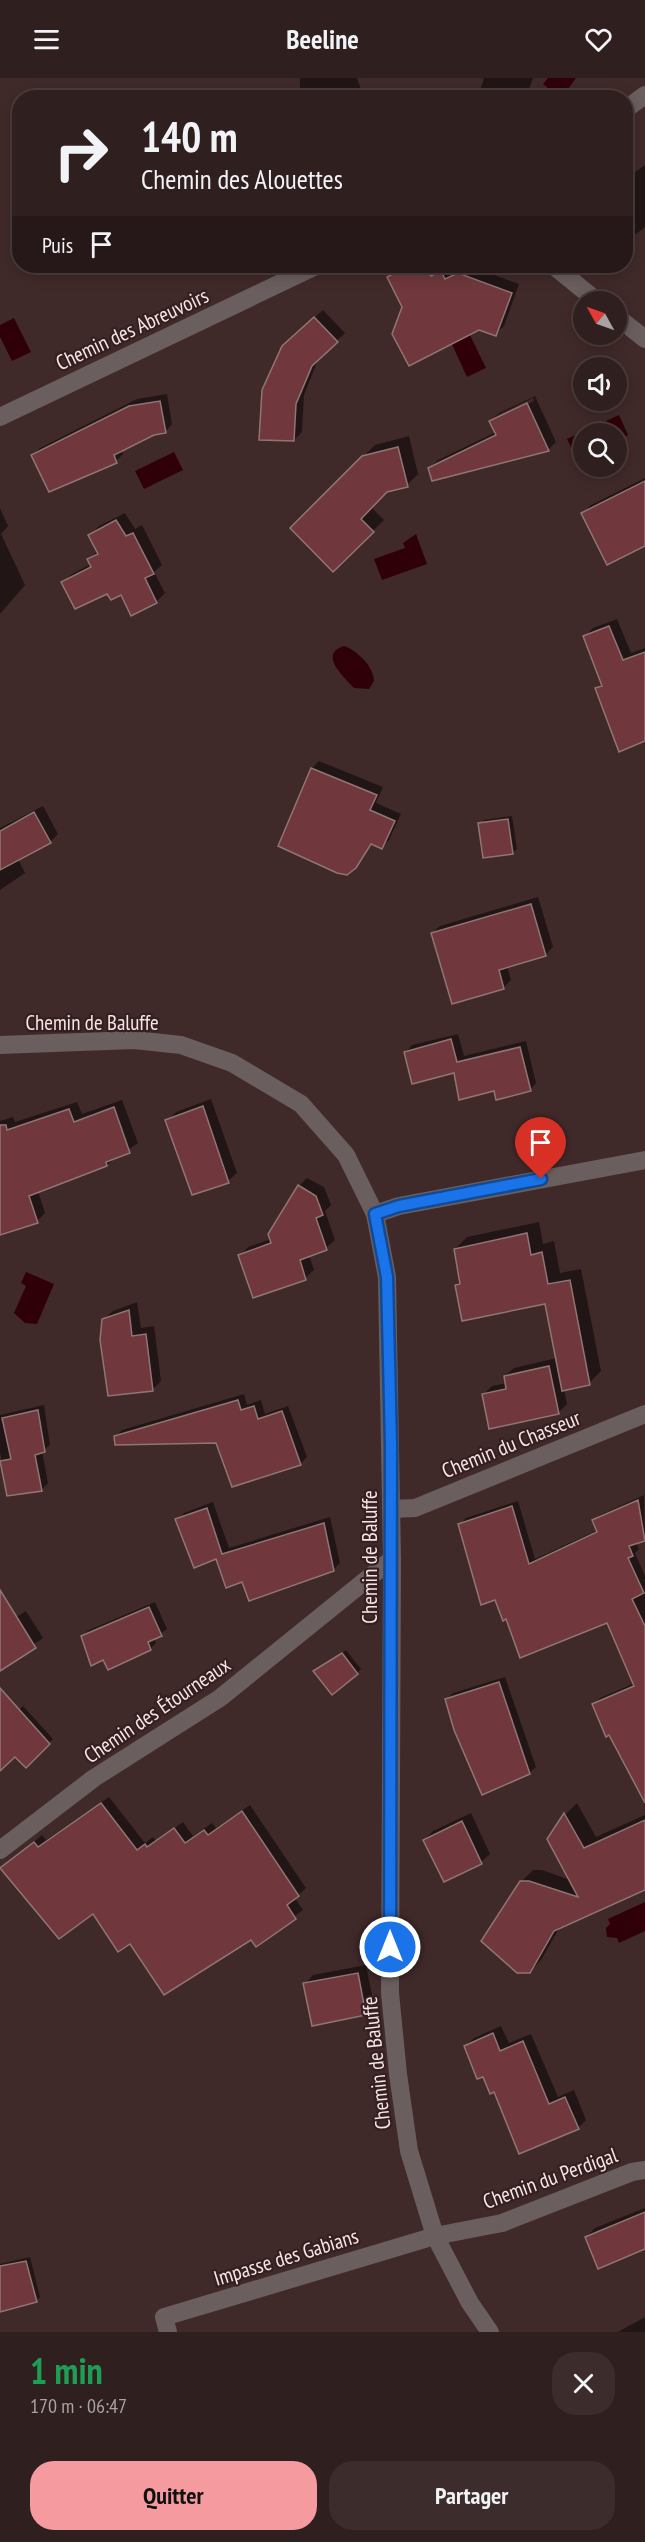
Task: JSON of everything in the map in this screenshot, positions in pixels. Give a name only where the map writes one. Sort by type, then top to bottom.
[{"type":"street","name":"Chemin des Abreuvoirs","points":[[0,417],[301,273]]},
{"type":"street","points":[[563,273],[585,291]]},
{"type":"street","points":[[627,325],[645,339]]},
{"type":"street","name":"Chemin de Baluffe","points":[[0,1045],[134,1040],[181,1045],[232,1063],[301,1104],[346,1155],[375,1214],[387,1277],[392,1509],[390,1993],[409,2151],[435,2236],[470,2302],[490,2332]]},
{"type":"street","points":[[375,1214],[399,1206],[645,1160]]},
{"type":"street","name":"Chemin du Chasseur","points":[[392,1509],[416,1508],[645,1414]]},
{"type":"street","name":"Chemin des Étourneaux","points":[[0,1850],[94,1778],[220,1698],[392,1559]]},
{"type":"street","name":"Chemin du Perdigal","points":[[435,2236],[502,2223],[632,2172],[645,2170]]},
{"type":"street","name":"Impasse des Gabians","points":[[168,2332],[164,2317],[435,2236]]},
{"type":"shaded area","points":[[548,78],[576,78],[567,90],[547,90],[547,87],[543,84]]},
{"type":"shaded area","points":[[14,318],[31,352],[12,361],[0,337],[0,325]]},
{"type":"shaded area","points":[[469,333],[486,368],[467,377],[451,342]]},
{"type":"shaded area","points":[[619,415],[623,423],[602,423]]},
{"type":"shaded area","points":[[573,436],[573,451],[567,439]]},
{"type":"shaded area","points":[[174,452],[183,470],[144,489],[135,471]]},
{"type":"shaded area","points":[[416,534],[427,564],[382,580],[374,559],[405,548],[403,543]]},
{"type":"shaded area","points":[[344,646],[359,655],[371,670],[374,681],[369,689],[354,688],[336,666],[333,654]]},
{"type":"shaded area","points":[[26,1272],[54,1284],[37,1324],[25,1323],[14,1313],[26,1286],[21,1283]]},
{"type":"shaded area","points":[[645,1902],[645,1931],[619,1943],[617,1938],[607,1937],[606,1928],[610,1924],[608,1919]]},
{"type":"building","points":[[395,273],[430,273],[431,276],[442,273],[445,279],[458,273],[512,293],[496,336],[479,330],[409,366],[392,334],[402,307],[387,277]]},
{"type":"building","points":[[314,317],[338,342],[312,366],[296,404],[294,441],[259,440],[262,390],[282,346]]},
{"type":"building","points":[[160,401],[166,433],[154,435],[114,455],[117,463],[49,492],[31,455],[129,406]]},
{"type":"building","points":[[527,403],[549,451],[432,481],[428,468],[496,435],[489,421]]},
{"type":"building","points":[[398,447],[408,487],[387,492],[361,519],[374,532],[333,572],[290,528],[362,456]]},
{"type":"building","points":[[645,481],[645,546],[607,565],[581,513]]},
{"type":"building","points":[[116,520],[126,536],[133,533],[154,574],[145,578],[157,603],[131,616],[121,595],[111,600],[107,594],[75,609],[61,582],[91,567],[87,559],[98,554],[88,535]]},
{"type":"building","points":[[609,626],[623,660],[645,652],[645,741],[619,752],[595,688],[602,686],[583,636]]},
{"type":"building","points":[[311,768],[377,795],[370,810],[395,821],[382,849],[371,844],[356,868],[347,875],[337,873],[278,846]]},
{"type":"building","points":[[34,812],[51,843],[0,870],[0,831]]},
{"type":"building","points":[[508,819],[513,854],[483,858],[478,823]]},
{"type":"building","points":[[531,904],[546,956],[499,970],[504,989],[452,1004],[431,933]]},
{"type":"building","points":[[451,1039],[457,1062],[520,1047],[531,1091],[496,1100],[494,1091],[459,1100],[454,1073],[412,1084],[404,1052]]},
{"type":"building","points":[[203,1106],[229,1183],[192,1195],[165,1120]]},
{"type":"building","points":[[114,1107],[130,1153],[106,1162],[107,1166],[29,1196],[38,1223],[0,1235],[0,1125],[6,1125],[7,1130],[69,1109],[74,1122]]},
{"type":"building","points":[[298,1185],[316,1196],[323,1215],[316,1218],[327,1250],[300,1260],[306,1280],[253,1298],[238,1255],[271,1243],[268,1234]]},
{"type":"building","points":[[527,1233],[531,1255],[542,1252],[548,1284],[570,1280],[590,1385],[562,1391],[545,1304],[462,1321],[455,1285],[460,1284],[454,1249]]},
{"type":"building","points":[[129,1310],[132,1336],[146,1334],[153,1391],[108,1396],[100,1340],[102,1319]]},
{"type":"building","points":[[549,1366],[559,1414],[489,1429],[482,1394],[506,1389],[504,1376]]},
{"type":"building","points":[[238,1400],[241,1410],[254,1406],[258,1419],[282,1411],[301,1465],[232,1487],[216,1443],[115,1445],[114,1436]]},
{"type":"building","points":[[38,1410],[45,1452],[35,1455],[42,1491],[7,1496],[0,1461],[11,1459],[2,1418]]},
{"type":"building","points":[[638,1500],[645,1541],[629,1546],[633,1556],[628,1558],[644,1593],[632,1599],[645,1626],[645,1803],[609,1735],[606,1737],[592,1704],[634,1686],[607,1623],[520,1658],[506,1619],[503,1621],[495,1600],[481,1605],[458,1524],[512,1506],[529,1564],[597,1532],[592,1520]]},
{"type":"building","points":[[207,1508],[222,1554],[324,1523],[334,1571],[249,1601],[242,1582],[226,1588],[216,1559],[194,1568],[175,1519]]},
{"type":"building","points":[[0,1590],[36,1648],[0,1671]]},
{"type":"building","points":[[149,1607],[162,1636],[148,1642],[151,1650],[108,1670],[103,1660],[91,1666],[81,1636]]},
{"type":"building","points":[[342,1653],[358,1674],[332,1695],[313,1671]]},
{"type":"building","points":[[499,1682],[530,1774],[482,1795],[454,1730],[445,1699]]},
{"type":"building","points":[[0,1688],[50,1744],[26,1768],[15,1757],[0,1771]]},
{"type":"building","points":[[101,1803],[137,1850],[145,1844],[147,1847],[174,1828],[185,1843],[204,1830],[208,1835],[242,1811],[299,1896],[287,1905],[296,1919],[256,1947],[251,1940],[164,1995],[130,1944],[118,1952],[93,1914],[59,1939],[0,1868],[34,1842],[38,1847]]},
{"type":"building","points":[[564,1813],[584,1848],[645,1820],[645,1890],[554,1931],[530,1973],[517,1973],[481,1941],[520,1881],[529,1881],[578,1897],[547,1839]]},
{"type":"building","points":[[462,1821],[482,1864],[444,1882],[423,1840]]},
{"type":"building","points":[[358,1973],[366,2015],[312,2026],[303,1983]]},
{"type":"building","points":[[493,2033],[500,2051],[523,2041],[549,2104],[565,2097],[579,2129],[519,2154],[494,2092],[490,2094],[483,2077],[477,2079],[464,2046]]},
{"type":"building","points":[[645,2212],[645,2249],[598,2269],[585,2237]]},
{"type":"building","points":[[26,2261],[37,2302],[0,2312],[0,2266]]},
{"type":"route","points":[[390,1947],[391,1445],[387,1277],[375,1214],[399,1206],[541,1179]]}]
